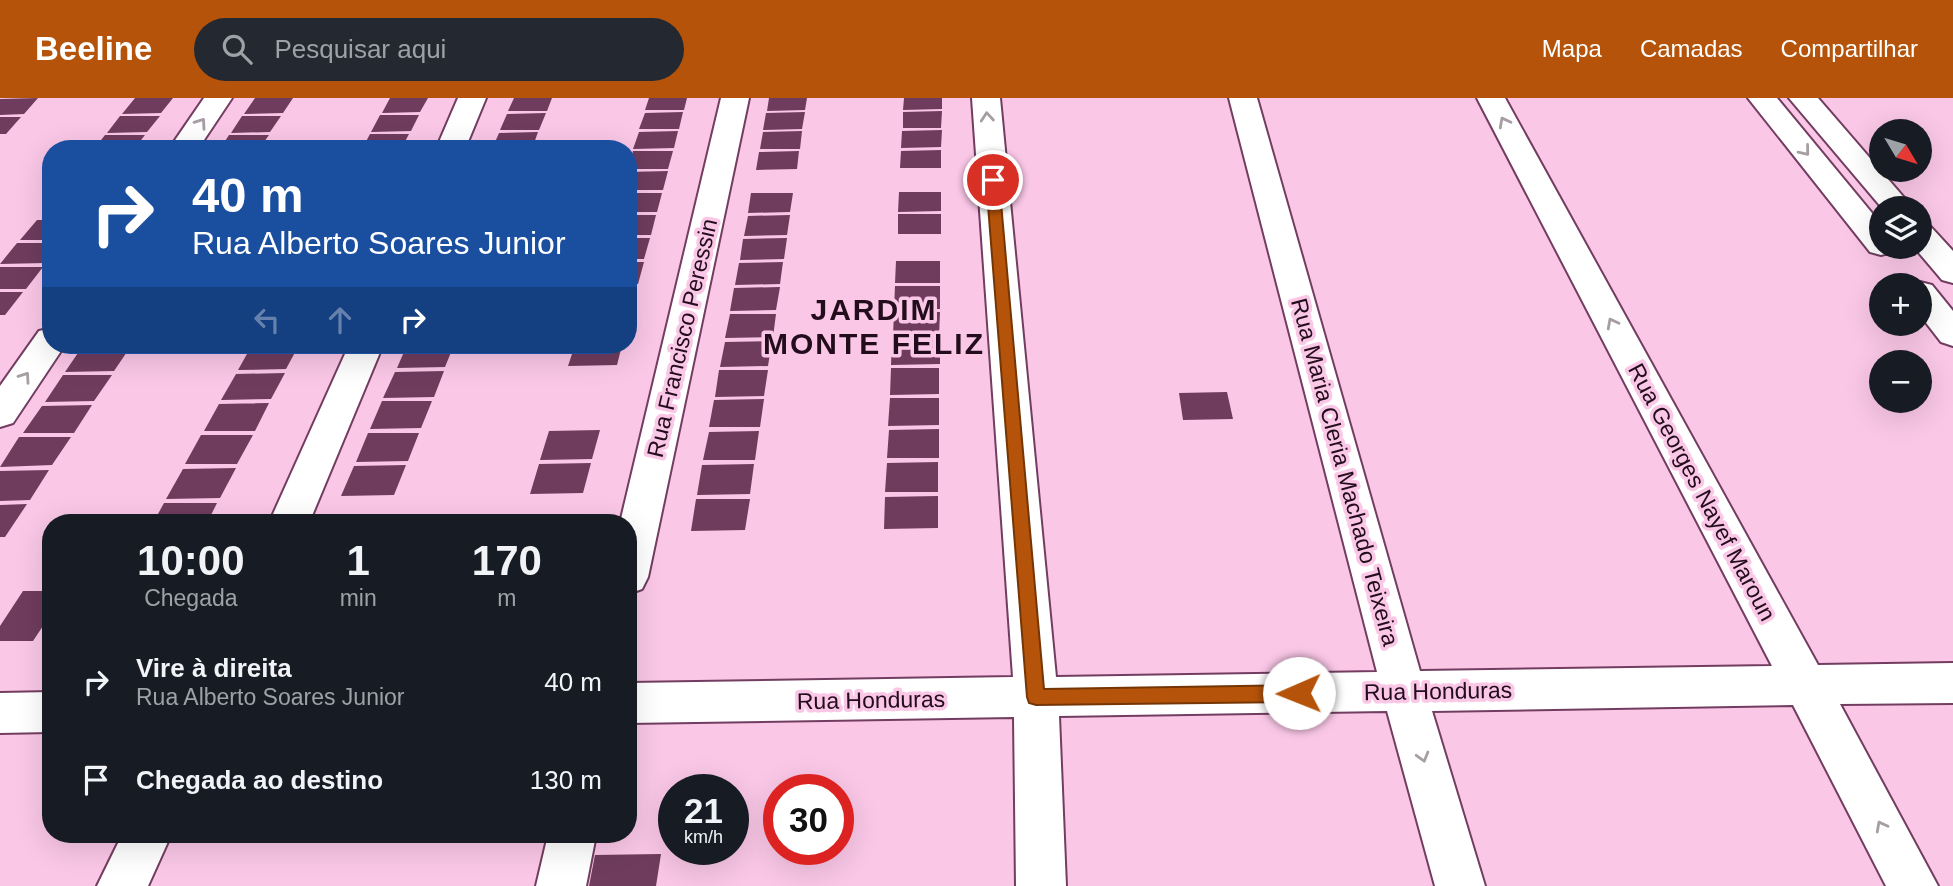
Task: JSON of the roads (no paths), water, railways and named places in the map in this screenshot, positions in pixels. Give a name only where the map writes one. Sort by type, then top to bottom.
[{"type":"street","points":[[189,140],[218,98]]},
{"type":"street","points":[[454,140],[472,98]]},
{"type":"street","name":"Rua Francisco Peressin","points":[[637,537],[735,98]]},
{"type":"street","points":[[986,98],[1036,697],[1041,886]]},
{"type":"street","name":"Rua Maria Cleria Machado Teixeira","points":[[1243,98],[1404,692],[1460,886]]},
{"type":"street","name":"Rua Georges Nayef Maroun","points":[[1491,98],[1913,886]]},
{"type":"street","points":[[1762,98],[1869,230]]},
{"type":"street","points":[[1803,98],[1888,196]]},
{"type":"street","points":[[1932,248],[1953,272]]},
{"type":"street","points":[[1893,259],[1904,273]]},
{"type":"street","points":[[1932,308],[1953,334]]},
{"type":"street","points":[[0,414],[42,353]]},
{"type":"street","points":[[293,514],[362,354]]},
{"type":"street","name":"Rua Honduras","points":[[637,703],[1953,683]]},
{"type":"street","points":[[0,713],[42,712]]},
{"type":"street","points":[[122,886],[143,843]]},
{"type":"street","points":[[561,886],[570,843]]},
{"type":"district","name":"JARDIM MONTE FELIZ","points":[[874,327]]}]
